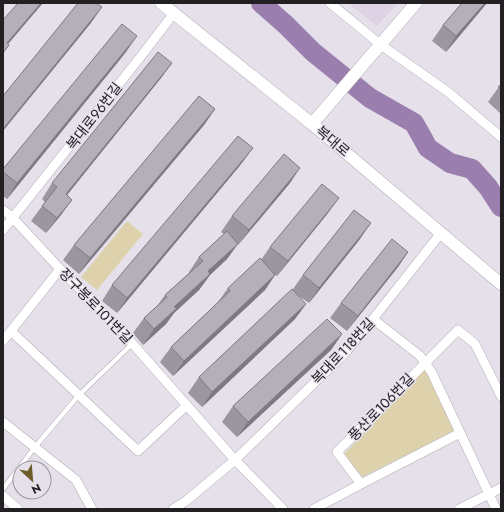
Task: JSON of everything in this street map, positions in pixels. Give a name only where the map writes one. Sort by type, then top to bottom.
[{"type":"street","name":"복대로","points":[[161,3],[312,124],[501,284]]},
{"type":"street","points":[[330,3],[378,47],[448,92],[501,137]]},
{"type":"street","points":[[312,124],[416,3]]},
{"type":"street","name":"복대로96번길","points":[[3,230],[145,52],[174,13]]},
{"type":"street","name":"장구봉로101번길","points":[[3,210],[13,218],[132,344],[235,460],[283,509]]},
{"type":"street","name":"복대로118번길","points":[[172,509],[186,501],[235,460],[345,353],[441,233]]},
{"type":"street","points":[[3,341],[60,269]]},
{"type":"street","name":"풍산로106번길","points":[[373,319],[419,354],[425,362],[432,373],[496,509]]},
{"type":"street","points":[[425,362],[458,330],[475,344],[501,396]]},
{"type":"street","points":[[11,331],[138,451],[187,405]]},
{"type":"street","name":"풍산로106번길","points":[[361,484],[337,452],[425,362]]},
{"type":"street","points":[[3,422],[76,480],[92,509]]},
{"type":"street","points":[[314,509],[460,433]]},
{"type":"street","points":[[459,509],[501,488]]},
{"type":"street","points":[[3,496],[18,509]]},
{"type":"lane","points":[[3,489],[79,395],[132,344]]},
{"type":"shaded area","points":[[348,3],[398,3],[377,26]]},
{"type":"shaded area","points":[[127,221],[143,234],[97,290],[81,277]]},
{"type":"shaded area","points":[[425,370],[454,431],[362,477],[344,454]]},
{"type":"building","points":[[18,3],[41,3],[7,43],[9,45],[3,53],[3,20]]},
{"type":"building","points":[[78,3],[96,3],[102,7],[3,129],[3,96]]},
{"type":"building","points":[[462,3],[485,3],[456,36],[443,25]]},
{"type":"building","points":[[122,24],[137,36],[17,183],[3,172],[3,169]]},
{"type":"building","points":[[158,52],[172,63],[66,194],[72,200],[57,218],[42,206],[57,187],[52,183]]},
{"type":"building","points":[[199,96],[215,109],[90,258],[74,245]]},
{"type":"building","points":[[238,136],[253,148],[127,298],[112,285]]},
{"type":"building","points":[[284,154],[300,168],[249,230],[232,216]]},
{"type":"building","points":[[322,184],[339,198],[288,261],[270,247]]},
{"type":"building","points":[[354,210],[371,223],[319,288],[303,275]]},
{"type":"building","points":[[227,231],[238,244],[208,271],[210,274],[174,307],[177,308],[154,329],[144,318],[167,297],[165,295],[203,261],[199,257]]},
{"type":"building","points":[[392,239],[408,252],[358,316],[341,303]]},
{"type":"building","points":[[260,258],[275,275],[184,361],[171,347],[230,291],[228,288]]},
{"type":"building","points":[[292,289],[306,304],[212,392],[199,377]]},
{"type":"building","points":[[327,319],[342,334],[248,422],[233,406]]},
{"type":"waterway","points":[[261,3],[313,52],[370,98],[414,123],[428,148],[450,163],[472,169],[488,187],[501,207]]}]
